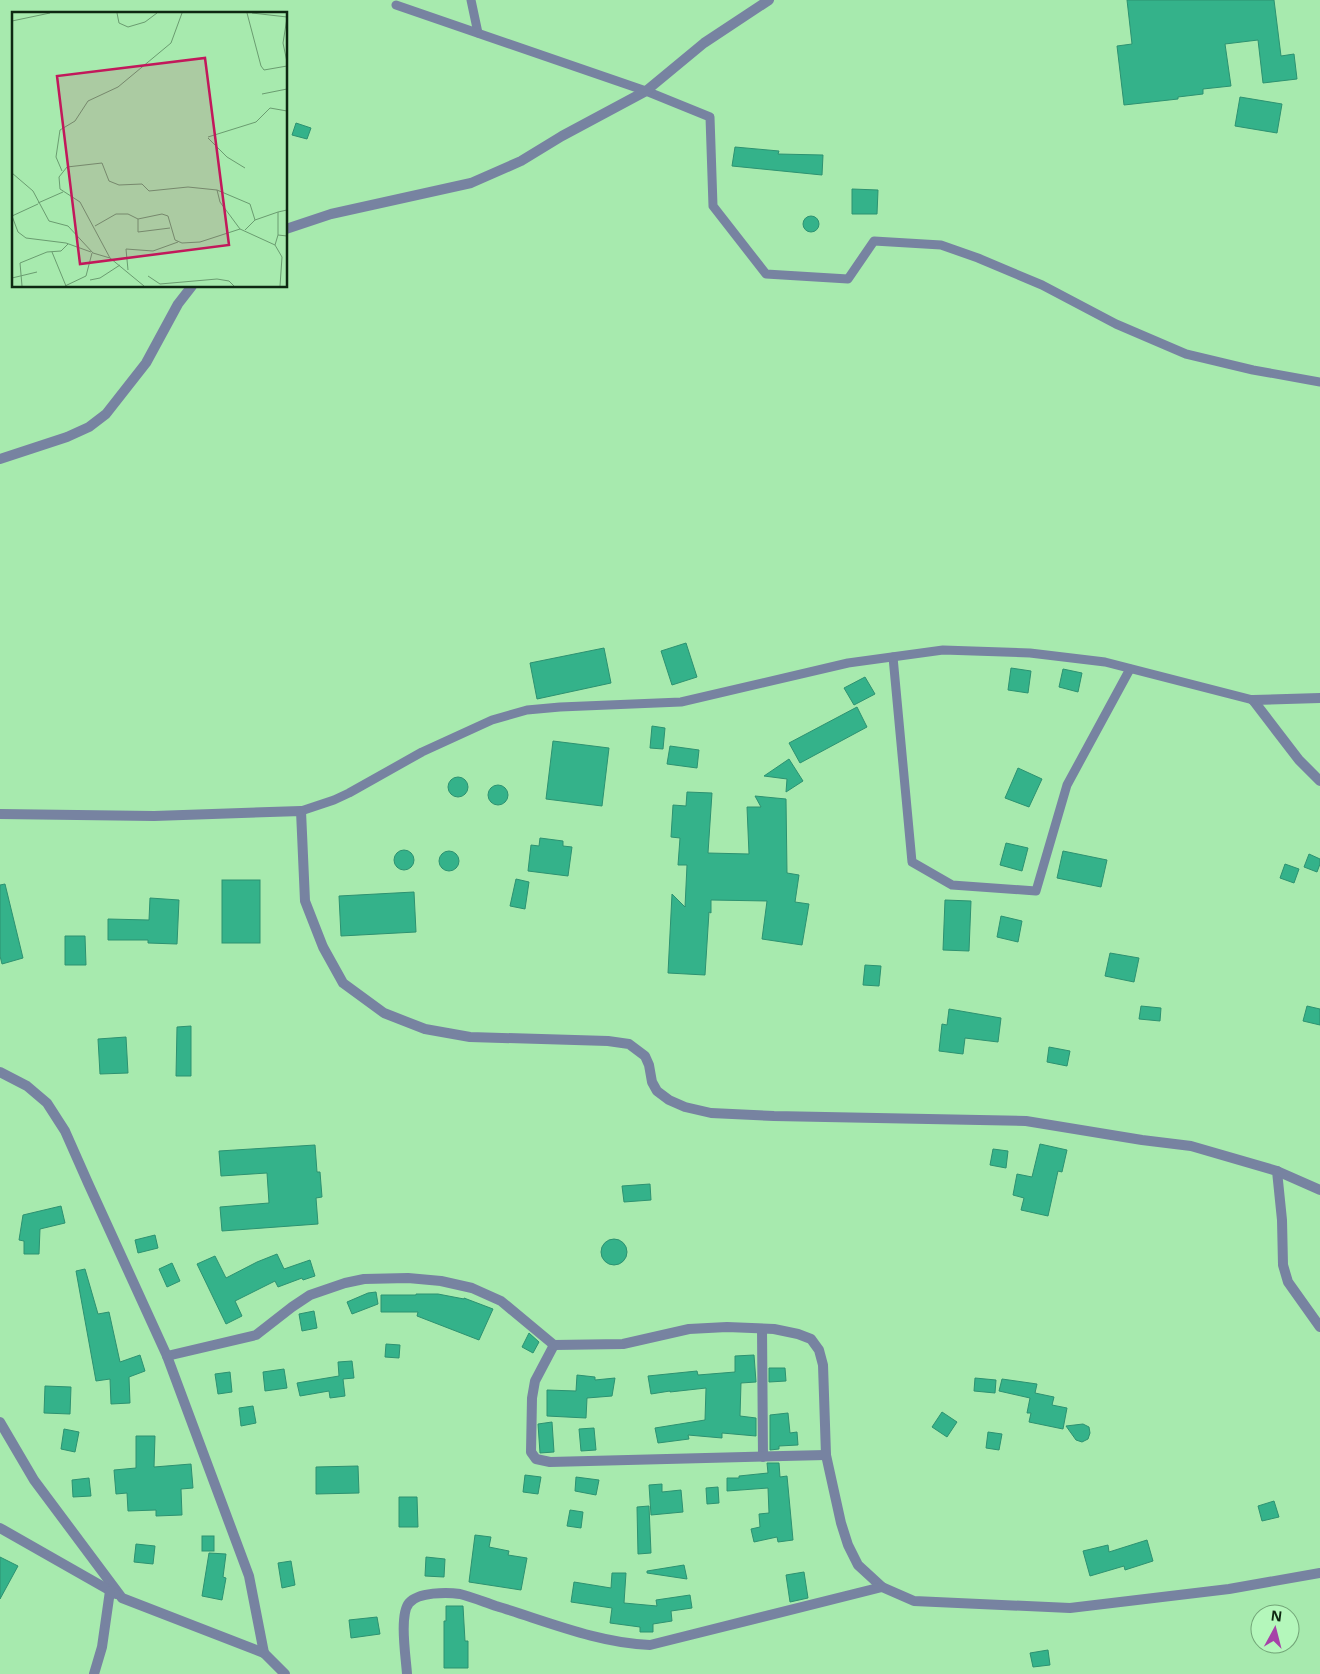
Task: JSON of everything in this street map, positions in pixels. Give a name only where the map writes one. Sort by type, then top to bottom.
[{"type":"street","points":[[288,228],[331,214],[471,183],[521,161],[562,136],[646,91],[704,43],[769,0]]},
{"type":"street","points":[[0,459],[67,437],[89,427],[106,414],[146,363],[178,304],[190,288]]},
{"type":"street","points":[[1252,700],[1320,698]]},
{"type":"street","points":[[1252,700],[1299,760],[1320,780]]},
{"type":"street","points":[[0,814],[154,816],[301,811],[305,901],[323,947],[344,983],[384,1014],[425,1029],[470,1036],[608,1041],[629,1044],[646,1056],[652,1082],[657,1091],[669,1100],[685,1107],[711,1113],[784,1116],[1026,1120],[1142,1140],[1191,1146],[1277,1170],[1320,1190]]},
{"type":"street","points":[[0,1072],[27,1086],[47,1103],[66,1131],[167,1356],[249,1576],[264,1653]]},
{"type":"street","points":[[1277,1170],[1282,1220],[1283,1266],[1288,1282],[1320,1327]]},
{"type":"street","points":[[167,1356],[256,1335],[292,1307],[310,1296],[345,1283],[364,1279],[408,1278],[441,1281],[472,1288],[501,1301],[554,1345],[623,1344],[690,1329],[727,1327],[798,1334],[811,1339],[819,1350],[823,1365],[826,1455],[841,1523],[848,1545],[858,1565],[882,1587],[914,1602],[1070,1608],[1230,1589],[1320,1573]]},
{"type":"street","points":[[762,1329],[763,1457]]},
{"type":"street","points":[[554,1345],[536,1381],[532,1398],[531,1452],[536,1459],[550,1462],[826,1455]]},
{"type":"street","points":[[0,1422],[34,1480],[122,1598]]},
{"type":"street","points":[[0,1528],[122,1598],[264,1653],[285,1674]]},
{"type":"street","points":[[407,1674],[404,1619],[409,1602],[419,1596],[435,1593],[459,1594],[594,1636],[632,1644],[650,1645],[882,1587]]},
{"type":"street","points":[[94,1674],[102,1647],[110,1591]]},
{"type":"lane","points":[[472,0],[478,33]]},
{"type":"lane","points":[[396,5],[646,91],[710,118],[713,206],[766,274],[848,279],[874,241],[941,245],[978,258],[1042,285],[1116,324],[1186,354],[1252,370],[1320,382]]},
{"type":"lane","points":[[301,811],[349,793],[422,752],[492,720],[527,710],[681,702],[848,663],[943,650],[1030,653],[1105,662],[1252,700]]},
{"type":"lane","points":[[893,657],[912,862],[952,885],[1036,891],[1067,786],[1130,669]]},
{"type":"building","points":[[1127,0],[1274,0],[1281,56],[1294,54],[1297,79],[1263,83],[1258,40],[1225,44],[1231,86],[1203,89],[1203,94],[1178,97],[1178,99],[1124,105],[1117,46],[1132,44]]},
{"type":"building","points":[[1240,97],[1282,104],[1277,133],[1235,126]]},
{"type":"building","points":[[296,123],[311,128],[307,139],[292,135]]},
{"type":"building","points":[[735,147],[779,151],[778,154],[823,155],[822,175],[732,166]]},
{"type":"building","points":[[852,189],[878,190],[877,214],[852,214]]},
{"type":"building","points":[[808,216],[814,216],[819,221],[817,230],[808,232],[803,227],[803,221]]},
{"type":"building","points":[[686,643],[697,677],[672,685],[661,651]]},
{"type":"building","points":[[604,648],[611,683],[537,699],[530,663]]},
{"type":"building","points":[[1011,668],[1031,671],[1028,693],[1008,690]]},
{"type":"building","points":[[1063,669],[1082,673],[1078,692],[1059,687]]},
{"type":"building","points":[[865,677],[875,694],[854,705],[844,688]]},
{"type":"building","points":[[857,707],[867,727],[800,763],[789,743]]},
{"type":"building","points":[[652,726],[665,728],[663,749],[650,748]]},
{"type":"building","points":[[553,741],[609,748],[602,806],[546,799]]},
{"type":"building","points":[[670,746],[699,750],[697,768],[667,764]]},
{"type":"building","points":[[789,759],[803,781],[786,792],[787,779],[764,776]]},
{"type":"building","points":[[1018,768],[1042,779],[1029,807],[1005,798]]},
{"type":"building","points":[[458,777],[465,780],[468,787],[465,794],[458,797],[451,794],[448,787],[451,780]]},
{"type":"building","points":[[498,785],[505,788],[508,795],[505,802],[498,805],[491,802],[488,795],[491,788]]},
{"type":"building","points":[[687,792],[712,793],[708,853],[749,854],[747,807],[761,807],[755,796],[786,799],[787,873],[799,875],[795,902],[809,904],[802,945],[762,939],[767,901],[711,900],[705,975],[668,973],[672,894],[685,907],[687,865],[678,865],[680,838],[671,837],[673,805],[686,806]]},
{"type":"building","points":[[540,838],[563,841],[563,846],[572,847],[568,876],[528,871],[531,845],[539,846]]},
{"type":"building","points":[[1006,843],[1028,848],[1022,871],[1000,865]]},
{"type":"building","points":[[404,850],[411,853],[414,860],[411,867],[404,870],[397,867],[394,860],[397,853]]},
{"type":"building","points":[[449,851],[456,854],[459,861],[456,868],[449,871],[442,868],[439,861],[442,854]]},
{"type":"building","points":[[1063,851],[1107,860],[1101,887],[1057,878]]},
{"type":"building","points":[[1309,854],[1320,859],[1317,872],[1304,867]]},
{"type":"building","points":[[1285,864],[1299,869],[1294,883],[1280,878]]},
{"type":"building","points":[[516,879],[529,882],[525,909],[510,906]]},
{"type":"building","points":[[222,880],[260,880],[260,943],[222,943]]},
{"type":"building","points":[[5,884],[23,958],[2,964],[0,956],[0,885]]},
{"type":"building","points":[[414,892],[416,932],[341,936],[339,896]]},
{"type":"building","points":[[150,898],[179,900],[177,944],[148,943],[148,940],[108,940],[108,919],[149,920]]},
{"type":"building","points":[[945,900],[971,901],[969,951],[943,950]]},
{"type":"building","points":[[1001,916],[1022,921],[1018,942],[997,937]]},
{"type":"building","points":[[65,936],[85,936],[86,965],[65,965]]},
{"type":"building","points":[[1110,953],[1139,958],[1134,982],[1105,976]]},
{"type":"building","points":[[865,965],[881,966],[879,986],[863,985]]},
{"type":"building","points":[[1141,1006],[1161,1008],[1160,1021],[1139,1019]]},
{"type":"building","points":[[1307,1006],[1320,1009],[1320,1025],[1303,1021]]},
{"type":"building","points":[[949,1009],[1001,1018],[998,1042],[965,1038],[963,1054],[939,1051],[942,1024],[947,1025]]},
{"type":"building","points":[[191,1026],[191,1076],[176,1076],[177,1027]]},
{"type":"building","points":[[126,1037],[128,1073],[100,1074],[98,1039]]},
{"type":"building","points":[[1049,1047],[1070,1051],[1067,1066],[1047,1062]]},
{"type":"building","points":[[1040,1144],[1067,1150],[1062,1172],[1058,1171],[1048,1216],[1021,1210],[1024,1198],[1013,1195],[1017,1174],[1032,1177]]},
{"type":"building","points":[[315,1145],[317,1172],[320,1172],[322,1197],[316,1198],[318,1224],[222,1231],[220,1207],[269,1203],[267,1173],[221,1176],[219,1151]]},
{"type":"building","points":[[993,1149],[1008,1151],[1006,1168],[990,1165]]},
{"type":"building","points":[[650,1184],[651,1200],[624,1202],[622,1186]]},
{"type":"building","points":[[61,1206],[65,1223],[40,1229],[39,1254],[24,1254],[24,1241],[19,1240],[23,1215]]},
{"type":"building","points":[[155,1235],[158,1248],[138,1253],[135,1240]]},
{"type":"building","points":[[614,1239],[623,1243],[627,1252],[623,1261],[614,1265],[605,1261],[601,1252],[605,1243]]},
{"type":"building","points":[[277,1254],[284,1269],[310,1260],[315,1276],[303,1280],[302,1278],[278,1287],[275,1281],[235,1301],[242,1316],[226,1324],[197,1264],[215,1256],[226,1278]]},
{"type":"building","points":[[172,1263],[180,1281],[167,1287],[159,1269]]},
{"type":"building","points":[[85,1269],[98,1314],[109,1312],[120,1362],[140,1355],[145,1371],[129,1377],[130,1403],[111,1404],[110,1379],[96,1381],[76,1271]]},
{"type":"building","points":[[376,1292],[378,1304],[352,1314],[347,1302],[368,1293]]},
{"type":"building","points":[[438,1294],[464,1298],[493,1309],[479,1340],[417,1316],[418,1312],[381,1312],[381,1295]]},
{"type":"building","points":[[314,1311],[317,1328],[302,1331],[299,1314]]},
{"type":"building","points":[[529,1333],[539,1342],[533,1353],[522,1347]]},
{"type":"building","points":[[386,1344],[400,1345],[399,1358],[385,1357]]},
{"type":"building","points":[[754,1355],[756,1382],[741,1383],[740,1416],[756,1418],[756,1436],[722,1433],[722,1438],[688,1435],[689,1439],[658,1443],[655,1428],[705,1420],[706,1388],[651,1394],[648,1376],[697,1371],[698,1375],[735,1372],[735,1356]]},
{"type":"building","points":[[352,1361],[354,1378],[343,1379],[345,1396],[330,1398],[329,1391],[300,1396],[297,1383],[339,1376],[338,1362]]},
{"type":"building","points":[[769,1368],[785,1368],[786,1381],[769,1382]]},
{"type":"building","points":[[284,1369],[287,1388],[265,1391],[263,1372]]},
{"type":"building","points":[[230,1372],[232,1392],[218,1394],[215,1374]]},
{"type":"building","points":[[577,1375],[595,1377],[595,1380],[615,1378],[612,1396],[587,1398],[586,1418],[547,1416],[547,1390],[576,1391]]},
{"type":"building","points":[[975,1378],[996,1380],[995,1393],[974,1391]]},
{"type":"building","points":[[1002,1379],[1037,1384],[1035,1393],[1054,1397],[1052,1405],[1067,1408],[1063,1429],[1029,1422],[1031,1413],[1027,1413],[1030,1398],[999,1391]]},
{"type":"building","points":[[45,1386],[71,1387],[70,1414],[44,1413]]},
{"type":"building","points":[[253,1406],[256,1423],[241,1426],[239,1408]]},
{"type":"building","points":[[942,1412],[957,1422],[947,1437],[932,1427]]},
{"type":"building","points":[[788,1413],[790,1433],[797,1432],[798,1445],[779,1446],[779,1449],[770,1450],[770,1415]]},
{"type":"building","points":[[552,1422],[554,1452],[540,1453],[538,1424]]},
{"type":"building","points":[[1083,1424],[1089,1427],[1090,1433],[1088,1439],[1082,1442],[1076,1440],[1066,1426]]},
{"type":"building","points":[[594,1428],[596,1450],[581,1451],[579,1429]]},
{"type":"building","points":[[64,1429],[79,1432],[75,1452],[61,1449]]},
{"type":"building","points":[[988,1432],[1002,1434],[999,1450],[986,1448]]},
{"type":"building","points":[[136,1436],[155,1436],[154,1467],[191,1464],[193,1488],[181,1489],[182,1515],[156,1516],[156,1510],[128,1511],[127,1493],[116,1494],[114,1470],[136,1468]]},
{"type":"building","points":[[767,1463],[779,1463],[780,1477],[787,1476],[793,1540],[778,1542],[777,1537],[754,1542],[751,1529],[760,1527],[759,1514],[769,1513],[768,1488],[727,1491],[727,1478],[768,1473]]},
{"type":"building","points":[[358,1466],[359,1493],[316,1494],[316,1467]]},
{"type":"building","points":[[525,1475],[541,1477],[538,1494],[523,1492]]},
{"type":"building","points":[[576,1477],[599,1480],[596,1495],[575,1491]]},
{"type":"building","points":[[89,1478],[91,1496],[73,1497],[72,1480]]},
{"type":"building","points":[[662,1484],[662,1492],[681,1490],[683,1512],[651,1515],[649,1485]]},
{"type":"building","points":[[718,1487],[719,1503],[707,1504],[706,1488]]},
{"type":"building","points":[[399,1497],[417,1497],[418,1527],[399,1527]]},
{"type":"building","points":[[1274,1501],[1279,1517],[1262,1521],[1258,1506]]},
{"type":"building","points":[[649,1506],[651,1553],[638,1554],[637,1507]]},
{"type":"building","points":[[570,1510],[583,1512],[581,1528],[567,1526]]},
{"type":"building","points":[[475,1535],[491,1537],[489,1547],[509,1551],[508,1555],[527,1558],[521,1590],[469,1582]]},
{"type":"building","points":[[202,1536],[214,1536],[214,1551],[202,1551]]},
{"type":"building","points":[[1147,1540],[1153,1561],[1125,1570],[1124,1566],[1090,1576],[1083,1551],[1108,1545],[1109,1552]]},
{"type":"building","points":[[136,1544],[155,1546],[153,1564],[134,1562]]},
{"type":"building","points":[[209,1553],[226,1554],[223,1577],[226,1578],[222,1600],[202,1596]]},
{"type":"building","points":[[0,1557],[18,1566],[0,1599]]},
{"type":"building","points":[[426,1557],[445,1559],[444,1577],[425,1576]]},
{"type":"building","points":[[291,1561],[295,1585],[282,1588],[278,1563]]},
{"type":"building","points":[[684,1565],[687,1579],[647,1573],[647,1571]]},
{"type":"building","points":[[804,1572],[808,1598],[790,1602],[786,1575]]},
{"type":"building","points":[[612,1573],[626,1573],[624,1603],[657,1606],[656,1600],[690,1595],[692,1608],[671,1611],[672,1621],[653,1624],[653,1632],[640,1632],[640,1627],[610,1623],[612,1608],[571,1602],[574,1582],[611,1588]]},
{"type":"building","points":[[446,1606],[463,1606],[465,1641],[468,1641],[468,1668],[444,1668],[444,1621],[446,1621]]},
{"type":"building","points":[[377,1617],[380,1634],[351,1638],[349,1620]]},
{"type":"building","points":[[1048,1650],[1050,1665],[1033,1667],[1030,1653]]}]
